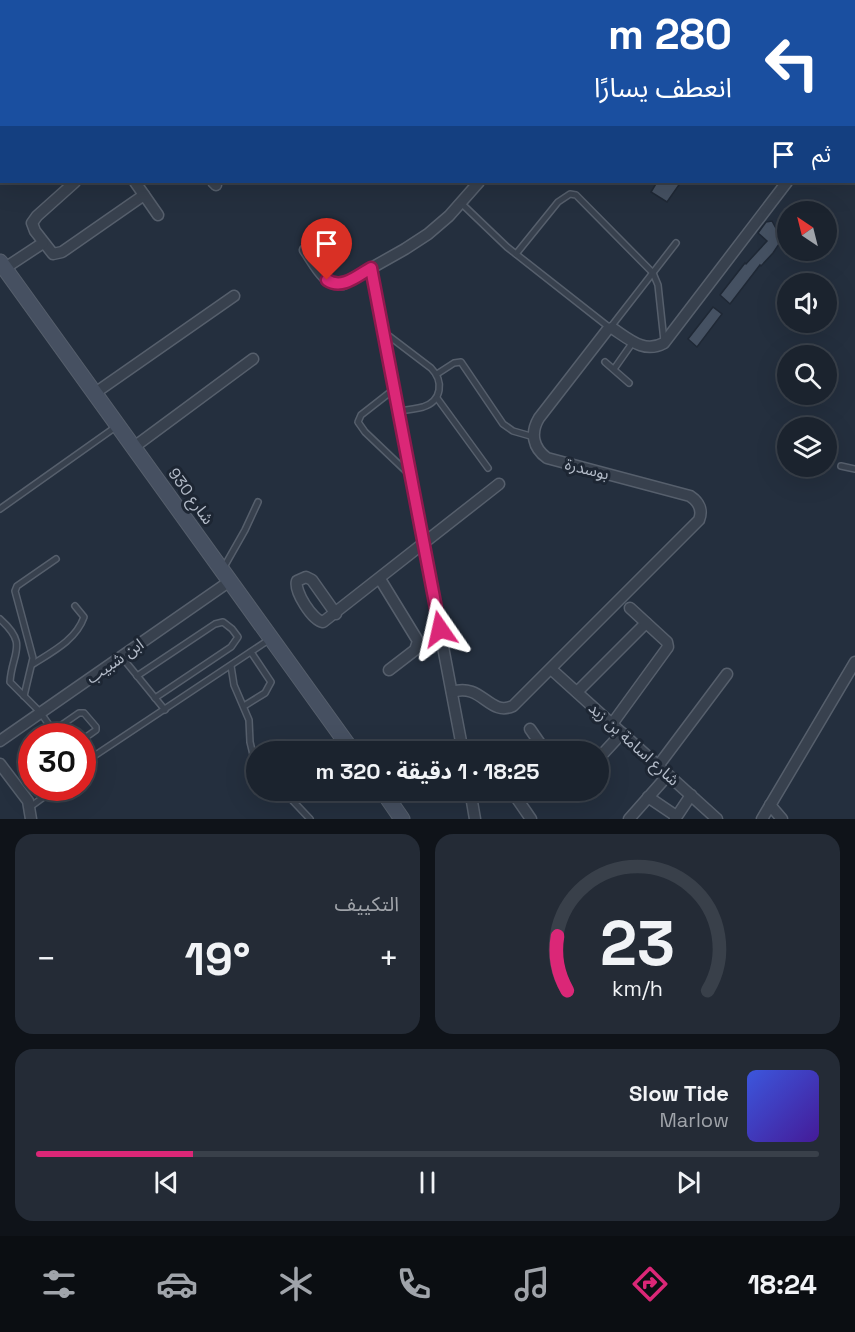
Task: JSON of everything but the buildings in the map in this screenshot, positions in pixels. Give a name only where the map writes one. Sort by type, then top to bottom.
[{"type":"street","points":[[74,183],[34,219],[33,228],[53,254],[59,254],[144,195]]},
{"type":"street","points":[[136,183],[158,215]]},
{"type":"street","points":[[305,250],[327,280],[335,284],[343,284],[428,234],[478,183]]},
{"type":"street","points":[[534,437],[534,427],[539,418],[610,328],[641,346],[651,347],[664,343],[786,183]]},
{"type":"street","points":[[2,265],[43,243]]},
{"type":"street","name":"شارع 930","points":[[2,265],[345,741]]},
{"type":"street","points":[[371,268],[461,741]]},
{"type":"street","points":[[95,393],[234,296]]},
{"type":"street","points":[[134,447],[253,359]]},
{"type":"street","name":"بوسدرة","points":[[452,692],[469,690],[498,707],[510,708],[694,526],[701,514],[698,502],[690,496],[547,458],[539,451],[534,437]]},
{"type":"street","points":[[336,614],[499,484]]},
{"type":"street","name":"ابن شبيب","points":[[0,741],[121,656],[226,575]]},
{"type":"street","points":[[380,579],[418,641],[415,650],[389,670]]},
{"type":"street","points":[[612,724],[668,647],[667,642],[630,608]]},
{"type":"street","points":[[576,692],[646,623]]},
{"type":"street","points":[[762,819],[855,662]]},
{"type":"street","name":"شارع اسامة بن زيد","points":[[551,669],[717,819]]},
{"type":"street","points":[[658,766],[727,674]]},
{"type":"street","points":[[530,729],[538,741]]},
{"type":"street","points":[[609,747],[622,733]]},
{"type":"street","points":[[0,764],[24,795],[30,807],[31,819]]},
{"type":"street","points":[[629,819],[668,775]]},
{"type":"street","points":[[648,797],[675,818],[691,795]]},
{"type":"street","points":[[389,801],[402,819]]},
{"type":"street","points":[[472,801],[475,819]]},
{"type":"street","points":[[519,801],[531,819]]},
{"type":"street","points":[[770,805],[782,819]]},
{"type":"lane","points":[[516,254],[558,202],[570,194],[576,195],[653,273],[658,285],[664,343]]},
{"type":"lane","points":[[461,203],[516,254],[610,328],[676,243]]},
{"type":"lane","points":[[384,332],[437,374],[440,382],[437,398],[431,404],[399,411]]},
{"type":"lane","points":[[614,369],[633,342]]},
{"type":"lane","points":[[437,374],[454,363],[461,362],[503,424],[513,431],[534,437]]},
{"type":"lane","points":[[605,362],[629,383]]},
{"type":"lane","points":[[394,389],[361,415],[358,422],[365,432],[410,474]]},
{"type":"lane","points":[[437,398],[488,468]]},
{"type":"lane","points":[[0,509],[118,425]]},
{"type":"lane","points":[[841,466],[855,469]]},
{"type":"lane","points":[[226,575],[258,502]]},
{"type":"lane","points":[[24,696],[33,664],[15,591],[17,586],[56,559]]},
{"type":"lane","points":[[33,664],[62,645],[77,630],[84,617],[75,606]]},
{"type":"lane","points":[[0,619],[18,645],[10,682],[40,712],[48,723]]},
{"type":"lane","points":[[137,676],[215,624],[223,622],[232,629],[238,637],[231,647],[155,698]]},
{"type":"lane","points":[[96,755],[272,638]]},
{"type":"lane","points":[[244,706],[265,693],[271,682],[251,652]]},
{"type":"lane","points":[[121,656],[165,710]]},
{"type":"lane","points":[[231,666],[234,685],[249,720],[251,741]]},
{"type":"lane","points":[[65,723],[79,713],[84,713],[93,723]]},
{"type":"lane","points":[[30,807],[38,801]]},
{"type":"lane","points":[[293,801],[310,819]]},
{"type":"route","points":[[327,280],[335,284],[343,284],[371,268],[440,629]]}]
